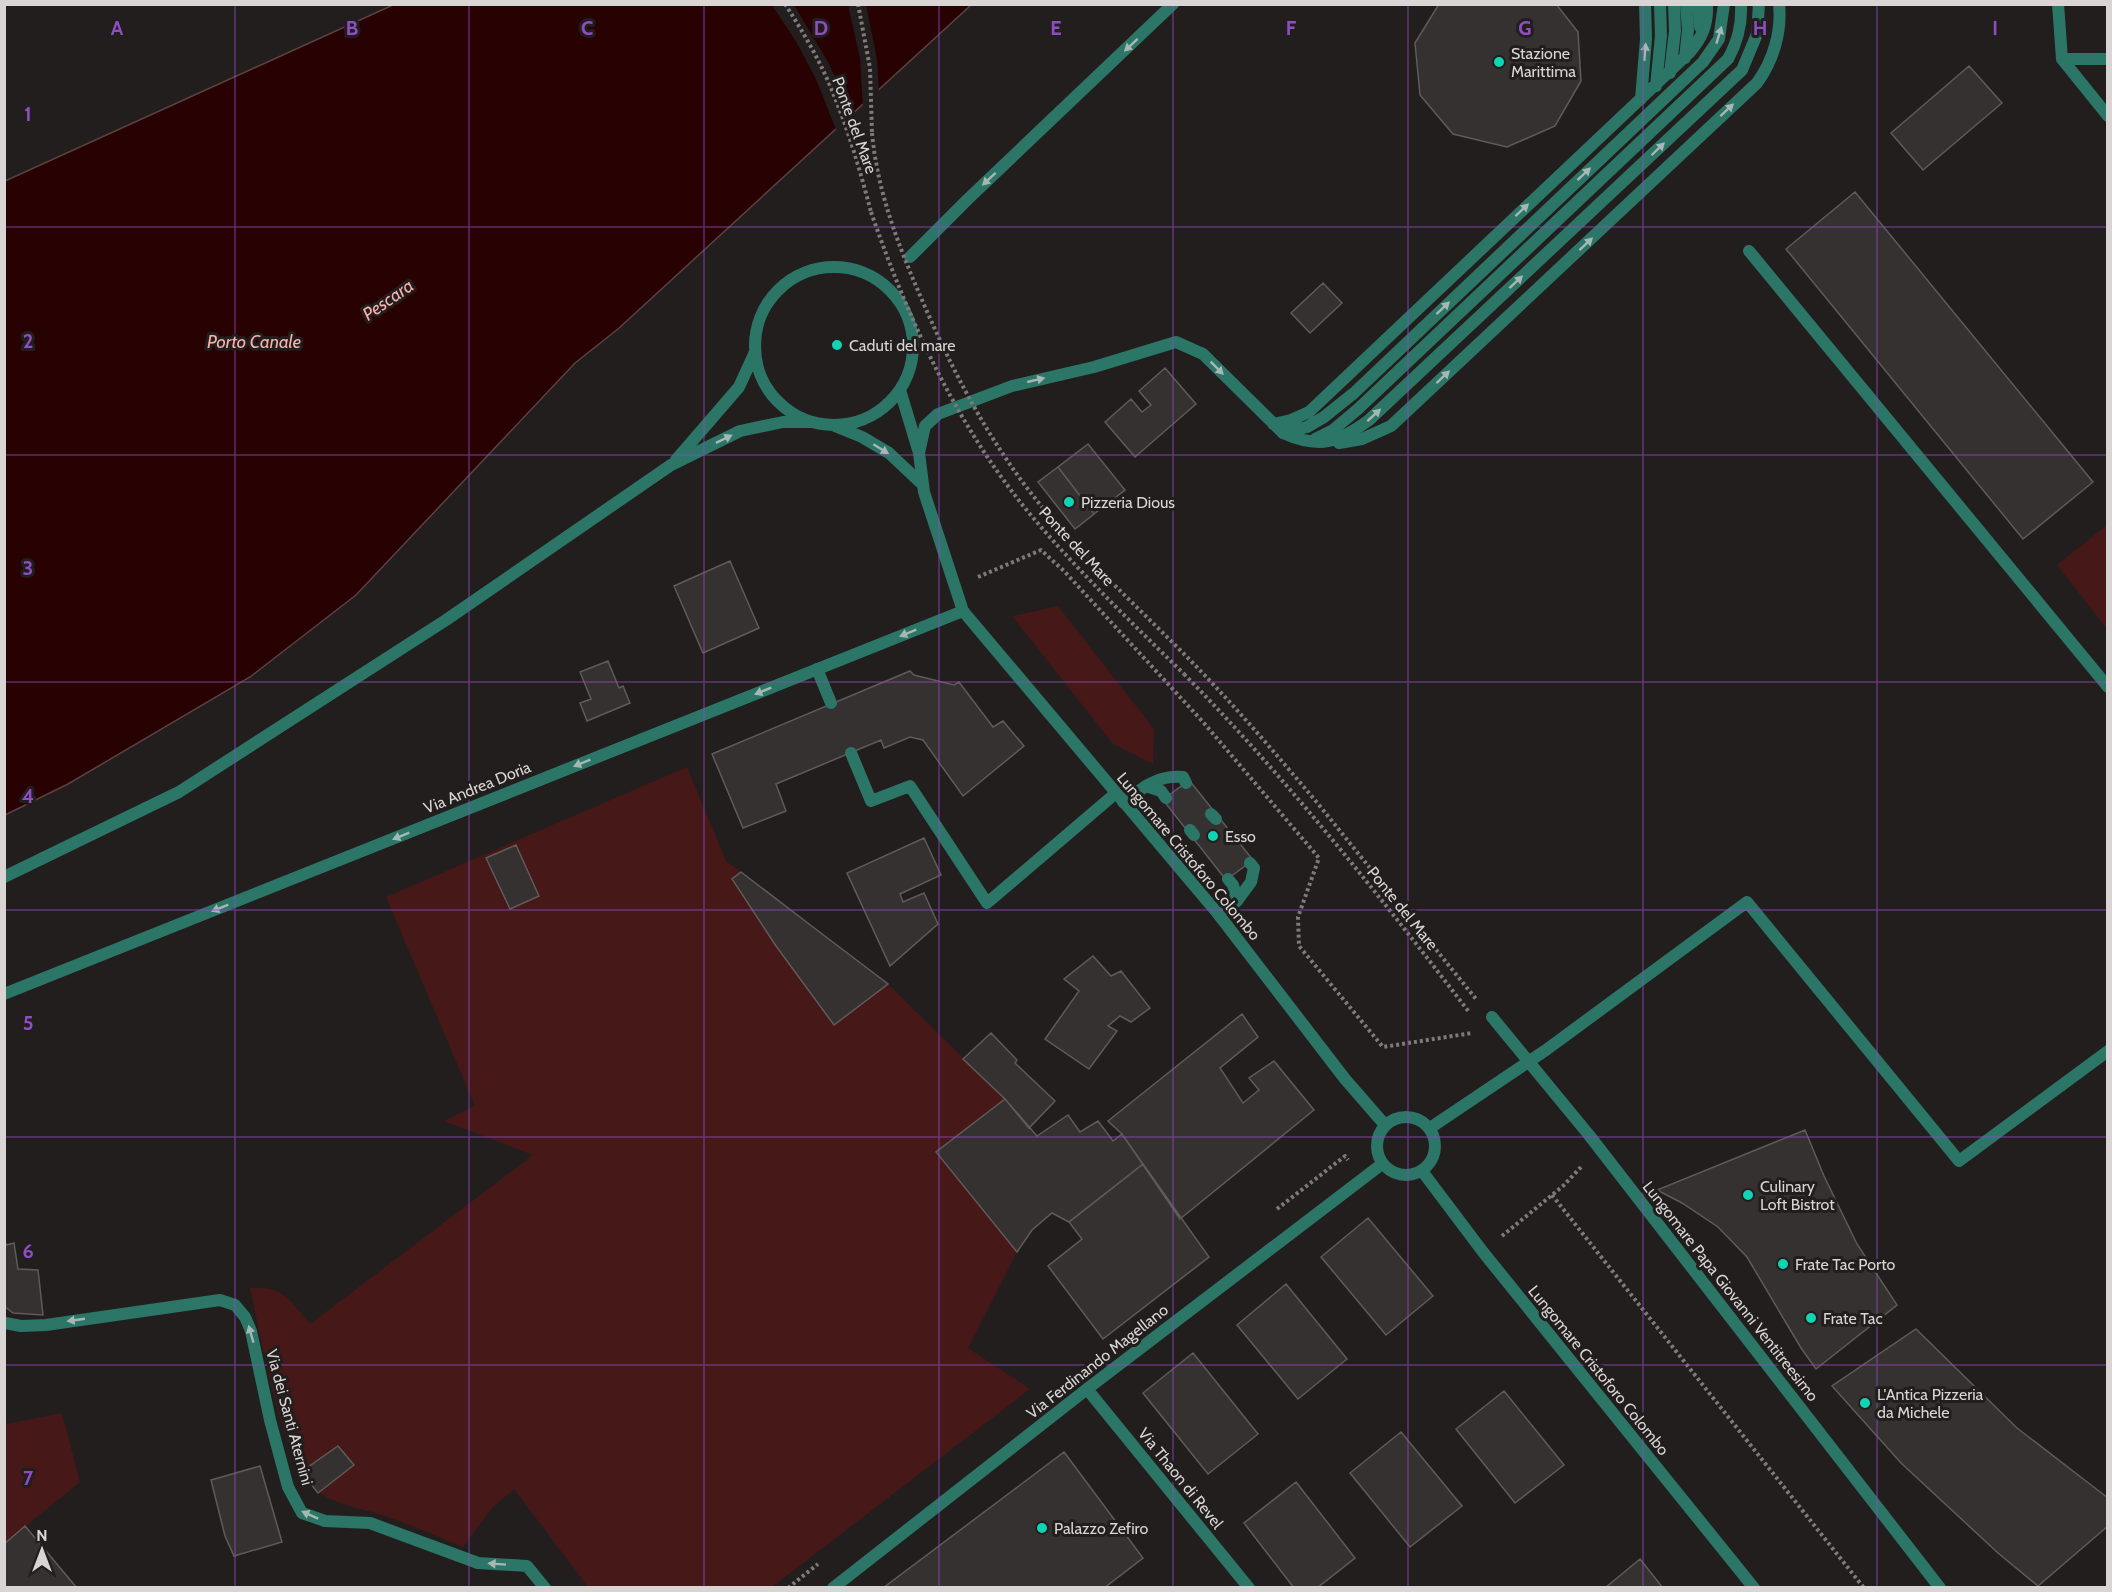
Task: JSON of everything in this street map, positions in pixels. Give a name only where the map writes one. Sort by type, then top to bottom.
[{"type":"street","points":[[910,257],[1173,4]]},
{"type":"street","points":[[1641,99],[1647,39],[1646,4]]},
{"type":"street","points":[[1654,108],[1661,36],[1660,4]]},
{"type":"street","points":[[1664,119],[1675,31],[1674,4]]},
{"type":"street","points":[[1677,131],[1688,30],[1686,4]]},
{"type":"street","points":[[1691,144],[1701,20],[1698,4]]},
{"type":"street","points":[[1273,424],[1291,420],[1309,412],[1670,71],[1699,41],[1706,27],[1707,4]]},
{"type":"street","points":[[1283,433],[1307,427],[1324,417],[1354,393],[1683,81],[1709,54],[1719,39],[1724,4]]},
{"type":"street","points":[[1307,441],[1333,430],[1358,409],[1728,59],[1741,29],[1741,4]]},
{"type":"street","points":[[1323,444],[1345,436],[1369,420],[1742,70],[1757,34],[1759,4]]},
{"type":"street","points":[[919,453],[925,426],[938,414],[1012,386],[1094,366],[1176,342],[1203,354],[1283,433],[1307,441],[1335,444],[1362,439],[1391,426],[1756,83],[1772,59],[1777,38],[1779,4]]},
{"type":"street","points":[[2058,4],[2062,59],[2108,116]]},
{"type":"street","points":[[2062,59],[2108,59]]},
{"type":"street","points":[[1749,252],[2108,687]]},
{"type":"street","points":[[811,422],[790,412],[772,396],[760,375],[755,352],[757,326],[767,302],[785,283],[808,271],[833,266],[859,270],[882,282],[895,294],[911,324],[914,341],[913,358],[908,375],[900,390],[887,405],[871,416],[852,423],[832,425]]},
{"type":"street","points":[[671,465],[739,387],[755,352]]},
{"type":"street","points":[[900,390],[919,453]]},
{"type":"street","points":[[4,877],[179,792],[446,620],[671,465],[740,431],[783,422],[832,425],[862,437],[889,453],[923,485]]},
{"type":"street","name":"Lungomare Cristoforo Colombo","points":[[919,453],[923,485],[963,611],[1219,915],[1345,1079],[1385,1125]]},
{"type":"street","name":"Via Andrea Doria","points":[[4,994],[963,611]]},
{"type":"street","points":[[817,669],[831,703]]},
{"type":"street","points":[[851,753],[871,801],[910,786],[987,903],[1120,797],[1157,779],[1183,777],[1186,783]]},
{"type":"street","points":[[1146,786],[1161,791],[1166,798]]},
{"type":"street","points":[[1219,915],[1237,901],[1251,882],[1254,868],[1250,863]]},
{"type":"street","points":[[1228,879],[1233,885],[1237,901]]},
{"type":"street","points":[[1430,1128],[1530,1061],[1747,902],[1959,1161],[2108,1051]]},
{"type":"street","name":"Lungomare Papa Giovanni Ventitreesimo","points":[[1492,1017],[1530,1061],[1940,1587]]},
{"type":"street","points":[[1413,1117],[1430,1128],[1436,1147],[1434,1156],[1422,1171],[1414,1175],[1396,1174],[1382,1164],[1378,1156],[1377,1140],[1385,1125],[1393,1119],[1413,1117]]},
{"type":"street","name":"Via Ferdinando Magellano","points":[[842,1585],[1087,1389],[1382,1164]]},
{"type":"street","name":"Lungomare Cristoforo Colombo","points":[[1422,1171],[1483,1252],[1754,1587]]},
{"type":"street","name":"Via dei Santi Aternini","points":[[4,1323],[21,1326],[46,1324],[220,1300],[235,1305],[245,1317],[251,1331],[270,1420],[288,1487],[302,1513],[325,1521],[370,1523],[478,1563],[527,1566],[545,1587]]},
{"type":"street","name":"Via Thaon di Revel","points":[[1087,1389],[1250,1587]]},
{"type":"path","name":"Ponte del Mare","points":[[785,4],[835,96],[890,264],[932,360],[970,430],[1035,519],[1090,579],[1242,735],[1309,813],[1472,1015]]},
{"type":"path","name":"Ponte del Mare","points":[[858,4],[870,68],[874,151],[886,203],[915,284],[948,361],[967,396],[1025,484],[1054,521],[1225,697],[1318,805],[1492,1017]]},
{"type":"path","points":[[954,587],[1041,550],[1203,722],[1318,858],[1298,917],[1299,946],[1383,1047],[1476,1033]]},
{"type":"path","points":[[1508,1230],[1552,1195],[1864,1587]]},
{"type":"shaded area","points":[[2107,525],[2107,629],[2057,565]]},
{"type":"shaded area","points":[[1058,606],[1154,729],[1153,764],[1113,744],[1012,616]]},
{"type":"shaded area","points":[[687,767],[726,861],[741,872],[733,879],[834,1025],[888,984],[1005,1099],[936,1152],[1017,1252],[968,1348],[1030,1389],[772,1587],[588,1587],[514,1489],[492,1508],[463,1547],[402,1522],[343,1504],[321,1494],[307,1480],[284,1431],[267,1368],[250,1288],[271,1289],[279,1292],[292,1302],[310,1324],[533,1155],[444,1121],[475,1106],[386,897]]},
{"type":"shaded area","points":[[62,1413],[80,1482],[4,1544],[4,1415],[7,1424]]},
{"type":"water","name":"Porto Canale","points":[[393,5],[971,5],[618,329],[575,363],[356,595],[250,677],[68,784],[5,815],[5,181]]},
{"type":"pier","points":[[772,5],[794,5],[828,62],[854,117],[837,132],[816,79],[797,43]]},
{"type":"pier","points":[[848,5],[866,5],[877,59],[879,94],[863,108],[860,58]]},
{"type":"building","name":"Stazione Marittima","points":[[1439,4],[1556,4],[1578,32],[1581,81],[1555,126],[1507,147],[1453,134],[1420,95],[1415,43]]},
{"type":"building","points":[[1969,66],[2002,103],[1923,170],[1891,133]]},
{"type":"building","points":[[1855,192],[2093,482],[2023,539],[1786,249]]},
{"type":"building","points":[[1323,283],[1342,303],[1310,333],[1291,313]]},
{"type":"building","points":[[1165,368],[1196,404],[1135,457],[1105,422],[1131,399],[1142,412],[1151,405],[1139,391]]},
{"type":"building","points":[[1088,444],[1125,490],[1094,514],[1058,467]]},
{"type":"building","points":[[1058,467],[1094,514],[1075,529],[1038,482]]},
{"type":"building","points":[[730,561],[759,628],[703,653],[674,586]]},
{"type":"building","points":[[608,661],[619,688],[623,686],[630,703],[587,721],[580,703],[591,699],[580,672]]},
{"type":"building","points":[[910,671],[914,675],[954,685],[959,682],[993,727],[1003,721],[1024,746],[963,796],[923,740],[910,737],[884,748],[881,740],[776,784],[786,811],[743,828],[712,754]]},
{"type":"building","points":[[1189,780],[1253,860],[1226,880],[1163,800]]},
{"type":"building","points":[[924,838],[941,875],[900,894],[903,902],[924,893],[938,924],[890,966],[847,873]]},
{"type":"building","points":[[516,845],[539,896],[510,909],[486,858]]},
{"type":"building","points":[[741,872],[888,984],[834,1025],[776,946],[732,879]]},
{"type":"building","points":[[1093,956],[1111,976],[1121,971],[1150,1008],[1131,1022],[1120,1016],[1108,1026],[1117,1031],[1089,1069],[1045,1039],[1079,991],[1064,979]]},
{"type":"building","points":[[1242,1014],[1258,1037],[1220,1068],[1243,1103],[1259,1090],[1249,1078],[1274,1061],[1314,1110],[1180,1219],[1122,1134],[1108,1121]]},
{"type":"building","points":[[991,1033],[1017,1060],[1015,1063],[1055,1101],[1029,1128],[1005,1099],[963,1059]]},
{"type":"building","points":[[1005,1099],[1037,1136],[1068,1115],[1080,1132],[1098,1121],[1113,1141],[1122,1134],[1143,1164],[1069,1222],[1052,1213],[1032,1230],[1017,1252],[936,1152]]},
{"type":"building","points":[[1805,1130],[1824,1176],[1857,1244],[1897,1305],[1816,1369],[1747,1257],[1718,1227],[1682,1203],[1657,1190]]},
{"type":"building","points":[[1143,1164],[1209,1257],[1103,1339],[1048,1266],[1082,1239],[1069,1222]]},
{"type":"building","points":[[1368,1218],[1433,1296],[1386,1335],[1321,1257]]},
{"type":"building","points":[[4,1236],[6,1245],[14,1243],[18,1269],[38,1270],[43,1315],[13,1313],[4,1306]]},
{"type":"building","points":[[1286,1284],[1347,1359],[1298,1399],[1237,1325]]},
{"type":"building","points":[[1916,1329],[2017,1428],[2108,1498],[2108,1526],[2038,1586],[1998,1553],[1901,1463],[1832,1386]]},
{"type":"building","points":[[1193,1353],[1258,1434],[1208,1474],[1143,1393]]},
{"type":"building","points":[[1504,1391],[1564,1465],[1515,1503],[1456,1429]]},
{"type":"building","points":[[1401,1432],[1462,1506],[1410,1547],[1350,1473]]},
{"type":"building","points":[[338,1446],[354,1465],[318,1493],[301,1472]]},
{"type":"building","name":"Palazzo Zefiro","points":[[1064,1452],[1143,1558],[1104,1588],[883,1588]]},
{"type":"building","points":[[260,1466],[282,1542],[234,1556],[225,1536],[211,1480]]},
{"type":"building","points":[[1296,1482],[1355,1558],[1317,1588],[1294,1588],[1244,1523]]},
{"type":"building","points":[[25,1526],[77,1588],[4,1588],[4,1544]]},
{"type":"building","points":[[1640,1559],[1663,1588],[1605,1588]]},
{"type":"place","name":"Stazione Marittima","points":[[1499,62]]},
{"type":"place","name":"Caduti del mare","points":[[837,345]]},
{"type":"place","name":"Pizzeria Dious","points":[[1069,502]]},
{"type":"place","name":"Esso","points":[[1213,836]]},
{"type":"place","name":"Culinary Loft Bistrot","points":[[1748,1195]]},
{"type":"place","name":"Frate Tac Porto","points":[[1783,1264]]},
{"type":"place","name":"Frate Tac","points":[[1811,1318]]},
{"type":"place","name":"L'Antica Pizzeria da Michele","points":[[1865,1403]]},
{"type":"place","name":"Palazzo Zefiro","points":[[1042,1528]]},
{"type":"water label","name":"Pescara","points":[[388,300]]}]
